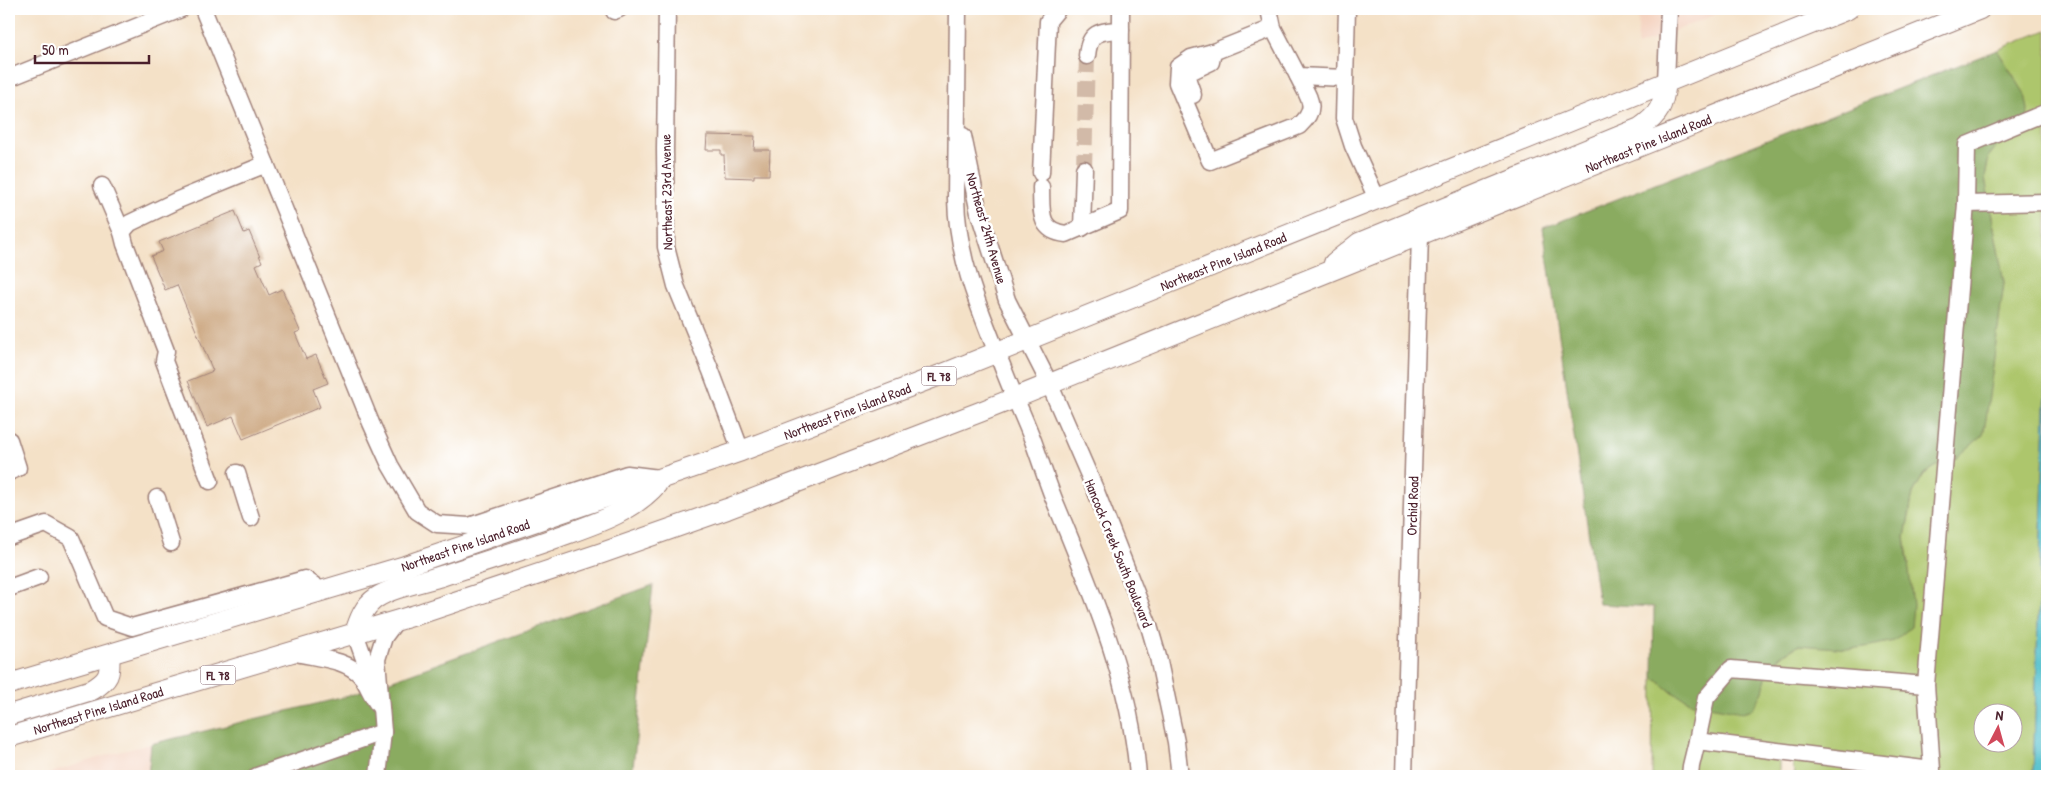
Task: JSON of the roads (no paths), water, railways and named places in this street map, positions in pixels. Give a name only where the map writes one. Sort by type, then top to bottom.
[{"type":"main road","name":"Northeast Pine Island Road","points":[[9,684],[405,566],[741,452],[1028,340],[1848,9]]},
{"type":"main road","name":"Northeast Pine Island Road","points":[[9,737],[396,621],[602,553],[727,509],[1014,398],[1980,9]]},
{"type":"main road","name":"Northeast Pine Island Road","points":[[1316,277],[1359,243],[1640,128],[1654,118],[1661,106],[1666,82]]},
{"type":"main road","points":[[355,633],[366,608],[376,598],[394,590],[499,558],[600,522],[628,508],[651,491],[662,478]]},
{"type":"main road","points":[[9,715],[92,690],[104,683],[109,673],[109,655]]},
{"type":"street","points":[[9,78],[181,9]]},
{"type":"street","points":[[203,9],[367,414],[390,466],[417,511],[436,524],[469,526],[627,474],[662,478]]},
{"type":"street","name":"Northeast 23rd Avenue","points":[[668,9],[665,149],[666,247],[676,286],[711,371],[741,452]]},
{"type":"street","name":"Northeast 24th Avenue","points":[[958,9],[956,198],[958,239],[981,316],[997,352]]},
{"type":"street","points":[[1058,9],[1048,21],[1041,180],[1043,220],[1050,230],[1066,234],[1120,211],[1121,9]]},
{"type":"street","points":[[1269,9],[1273,28],[1312,105],[1309,116],[1299,126],[1210,161],[1196,130],[1201,121],[1187,78],[1190,72],[1211,62],[1213,52],[1273,28]]},
{"type":"street","points":[[1347,9],[1344,118],[1353,146],[1377,199]]},
{"type":"street","points":[[1666,82],[1669,9]]},
{"type":"street","points":[[1087,56],[1088,46],[1096,33],[1121,30]]},
{"type":"street","points":[[1298,76],[1345,78]]},
{"type":"street","name":"Northeast 24th Avenue","points":[[958,112],[979,213],[1007,300],[1028,340]]},
{"type":"street","points":[[1697,741],[1932,773],[1926,685],[1966,204],[1967,145],[2047,112]]},
{"type":"street","points":[[122,232],[130,222],[266,164]]},
{"type":"street","points":[[1082,228],[1084,169]]},
{"type":"street","points":[[102,186],[122,232],[166,351],[164,361],[210,481]]},
{"type":"street","points":[[1966,204],[2047,202]]},
{"type":"street","name":"Orchid Road","points":[[1404,776],[1420,235]]},
{"type":"street","name":"Hancock Creek South Boulevard","points":[[1028,340],[1095,489],[1149,626],[1158,657],[1176,742],[1180,776]]},
{"type":"street","points":[[997,352],[1088,582],[1114,658],[1136,754],[1138,776]]},
{"type":"street","points":[[9,440],[18,468],[9,472]]},
{"type":"street","points":[[237,473],[252,518]]},
{"type":"street","points":[[157,498],[171,543]]},
{"type":"street","points":[[9,536],[46,524],[71,538],[105,618],[132,627],[305,579],[322,591]]},
{"type":"street","points":[[9,588],[39,578]]},
{"type":"street","points":[[378,776],[383,732],[377,659],[384,637],[396,621]]},
{"type":"street","points":[[355,633],[382,709]]},
{"type":"street","points":[[293,652],[336,661],[356,671],[362,678],[372,699],[382,709]]},
{"type":"street","points":[[1690,776],[1706,698],[1731,669],[1926,685]]},
{"type":"street","points":[[257,776],[383,732]]},
{"type":"water","points":[[2047,353],[2047,776],[2033,776]]},
{"type":"tunnel","points":[[1084,169],[1087,56]]}]
